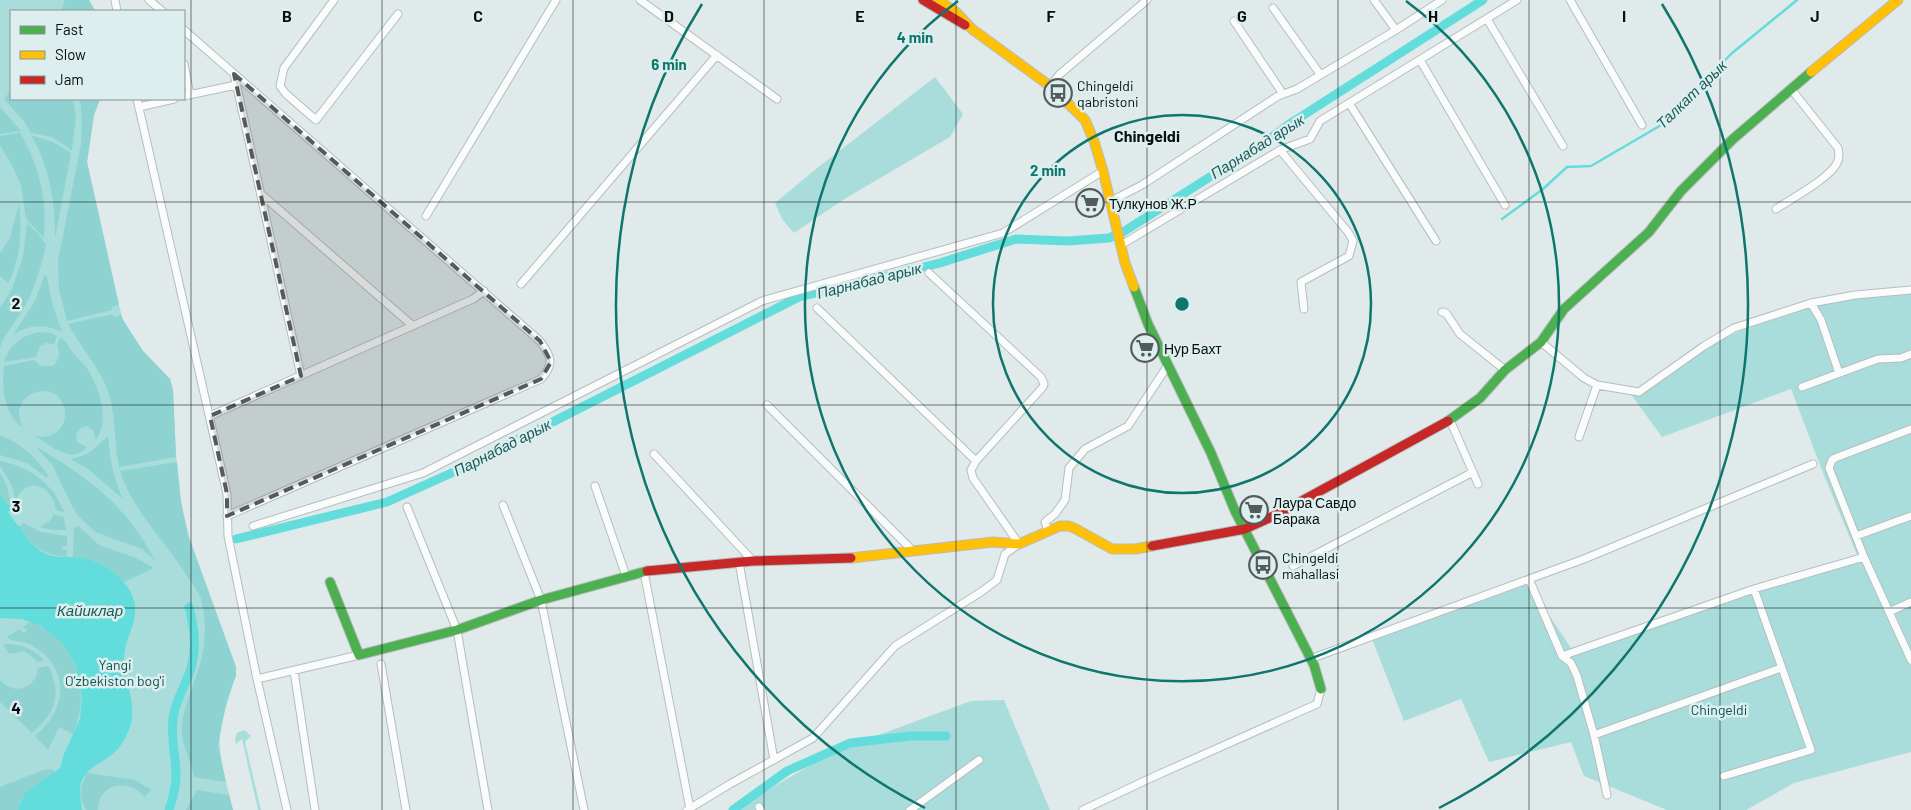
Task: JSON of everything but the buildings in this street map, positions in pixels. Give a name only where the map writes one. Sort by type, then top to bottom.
[{"type":"street","points":[[149,0],[161,10]]},
{"type":"street","points":[[334,0],[284,68],[280,86],[286,94],[316,120],[398,14]]},
{"type":"street","points":[[640,0],[777,99]]},
{"type":"street","points":[[923,0],[949,17],[972,28]]},
{"type":"street","points":[[938,0],[956,12],[972,28],[1050,86],[1085,120],[1103,171],[1125,263],[1148,324],[1211,453],[1235,511],[1317,673],[1321,689],[1317,704],[1154,776],[1084,810]]},
{"type":"street","points":[[1050,86],[1060,74],[1147,0]]},
{"type":"street","points":[[1374,0],[1396,30]]},
{"type":"street","points":[[1111,201],[1142,186],[1278,96],[1297,89],[1396,30],[1442,0]]},
{"type":"street","points":[[1121,245],[1280,150],[1310,139],[1320,121],[1517,0]]},
{"type":"street","points":[[1570,0],[1642,125]]},
{"type":"street","points":[[644,572],[688,810],[730,784],[813,738],[895,646],[997,580],[1004,554],[1019,544],[1060,526],[1069,526],[1112,549],[1135,549],[1245,529],[1276,515],[1450,420],[1480,398],[1505,370],[1541,342],[1564,309],[1649,232],[1681,191],[1733,139],[1898,0]]},
{"type":"street","points":[[426,216],[553,1]]},
{"type":"street","points":[[1272,8],[1320,74]]},
{"type":"street","points":[[1487,19],[1563,146]]},
{"type":"street","points":[[1234,21],[1283,94]]},
{"type":"street","points":[[185,31],[540,340],[548,352],[551,362],[548,372],[541,379],[227,516]]},
{"type":"street","points":[[521,284],[716,54]]},
{"type":"street","points":[[1420,60],[1505,205]]},
{"type":"street","points":[[234,74],[301,376]]},
{"type":"street","points":[[185,75],[187,96],[236,85]]},
{"type":"street","points":[[1776,209],[1826,176],[1837,164],[1839,156],[1838,148],[1791,89]]},
{"type":"street","points":[[137,100],[227,494],[228,536],[287,810]]},
{"type":"street","points":[[139,107],[170,100]]},
{"type":"street","points":[[1349,103],[1436,241]]},
{"type":"street","points":[[1280,150],[1348,232],[1352,241],[1349,256],[1301,282],[1304,309]]},
{"type":"street","points":[[254,526],[423,473],[762,301],[1003,233],[1103,171]]},
{"type":"street","points":[[261,194],[413,326]]},
{"type":"street","points":[[929,273],[1041,378],[1044,384],[976,461],[972,470],[973,478],[1019,544]]},
{"type":"street","points":[[1541,342],[1584,378],[1597,386],[1639,392],[1704,346],[1734,328],[1811,302],[1855,295],[1911,290]]},
{"type":"street","points":[[210,416],[473,299],[484,291]]},
{"type":"street","points":[[1811,302],[1821,320],[1840,374]]},
{"type":"street","points":[[818,308],[976,461]]},
{"type":"street","points":[[1442,312],[1446,313],[1460,334],[1505,370]]},
{"type":"street","points":[[1802,387],[1878,359],[1901,358],[1911,354]]},
{"type":"street","points":[[1048,531],[1045,522],[1055,514],[1065,500],[1069,468],[1085,449],[1128,426],[1168,365]]},
{"type":"street","points":[[1578,437],[1597,386]]},
{"type":"street","points":[[767,405],[913,551]]},
{"type":"street","points":[[1450,420],[1478,484]]},
{"type":"street","points":[[1911,429],[1836,458],[1830,464],[1829,472],[1864,557],[1911,660]]},
{"type":"street","points":[[654,454],[753,561]]},
{"type":"street","points":[[1310,659],[1529,578],[1584,560],[1813,464]]},
{"type":"street","points":[[1293,566],[1473,472]]},
{"type":"street","points":[[596,486],[626,576]]},
{"type":"street","points":[[503,505],[541,600],[584,810]]},
{"type":"street","points":[[406,507],[457,630],[488,810]]},
{"type":"street","points":[[1856,536],[1911,516]]},
{"type":"street","points":[[258,680],[457,630],[541,600],[644,572],[753,561],[838,559],[993,542],[1019,544]]},
{"type":"street","points":[[1562,656],[1754,588],[1864,557]]},
{"type":"street","points":[[739,562],[774,760]]},
{"type":"street","points":[[1529,578],[1562,656],[1571,662],[1577,676],[1594,735],[1607,795]]},
{"type":"street","points":[[330,582],[359,655]]},
{"type":"street","points":[[1724,776],[1811,750],[1754,588]]},
{"type":"street","points":[[1889,612],[1911,602]]},
{"type":"street","points":[[381,664],[406,810]]},
{"type":"street","points":[[1594,735],[1781,668]]},
{"type":"street","points":[[294,671],[316,810]]},
{"type":"street","points":[[910,810],[979,760]]},
{"type":"highlighted area","points":[[234,74],[540,341],[551,362],[541,379],[227,516],[227,494],[210,416],[301,376]]},
{"type":"green space","name":"Yangi O'zbekiston bog'i","points":[[0,0],[89,0],[95,10],[10,10],[10,100],[100,100],[94,115],[87,162],[119,305],[123,320],[143,351],[170,379],[173,390],[176,455],[181,502],[189,536],[236,667],[234,681],[222,720],[220,737],[223,768],[233,810],[0,810]]},
{"type":"green space","points":[[935,77],[963,114],[950,137],[846,198],[794,233],[782,219],[775,203]]},
{"type":"green space","name":"Chingeldi","points":[[1911,290],[1911,752],[1794,783],[1746,810],[1667,810],[1584,776],[1571,742],[1489,762],[1461,699],[1404,721],[1372,639],[1528,584],[1573,651],[1857,555],[1791,389],[1662,437],[1630,393],[1725,337],[1792,311],[1855,295]]},
{"type":"green space","points":[[1004,700],[1050,810],[734,810],[814,763],[873,737],[971,701]]},
{"type":"green space","points":[[244,730],[251,736],[245,742],[261,810],[258,810],[242,739],[236,744],[237,733]]},
{"type":"shaded area","points":[[65,0],[89,0],[94,10],[61,10]]},
{"type":"shaded area","points":[[10,91],[10,100],[73,100],[76,118],[72,150],[52,137],[31,133],[24,121],[4,99]]},
{"type":"shaded area","points":[[80,100],[100,100],[94,115],[87,162],[119,305],[112,307],[112,310],[67,321],[59,289],[58,261],[81,144]]},
{"type":"shaded area","points":[[0,107],[21,131],[0,134]]},
{"type":"shaded area","points":[[20,133],[33,158],[41,184],[45,224],[44,238],[26,219],[21,185],[0,145],[0,136]]},
{"type":"shaded area","points":[[31,135],[53,142],[71,153],[55,238],[54,211],[47,172]]},
{"type":"shaded area","points":[[19,203],[20,244],[16,264],[8,283],[0,276],[0,253],[10,238]]},
{"type":"shaded area","points":[[27,223],[46,245],[31,293],[0,348],[0,308],[12,289],[23,257]]},
{"type":"shaded area","points":[[45,274],[62,332],[37,326],[19,331],[13,335],[35,301]]},
{"type":"shaded area","points":[[113,314],[114,317],[121,315],[143,351],[170,379],[173,390],[176,457],[119,467],[113,412],[109,394],[96,367],[68,324]]},
{"type":"shaded area","points":[[33,333],[51,333],[57,336],[54,344],[46,343],[40,346],[36,357],[4,362],[9,351],[17,342]]},
{"type":"shaded area","points":[[60,338],[65,341],[88,370],[102,405],[102,423],[96,440],[93,430],[86,426],[79,429],[76,435],[77,442],[87,447],[75,454],[61,452],[35,436],[50,436],[62,426],[65,412],[59,398],[51,392],[42,391],[33,393],[26,398],[21,406],[19,416],[23,428],[12,415],[5,400],[4,366],[34,360],[41,366],[53,366],[59,356],[57,346]]},
{"type":"shaded area","points":[[0,435],[15,442],[27,451],[48,475],[47,478],[27,463],[0,455]]},
{"type":"shaded area","points":[[108,436],[112,468],[123,499],[87,468],[70,459],[87,453]]},
{"type":"shaded area","points":[[35,446],[89,481],[118,507],[143,540],[155,560],[142,549],[95,532],[79,517],[53,466]]},
{"type":"shaded area","points":[[0,461],[21,467],[39,478],[54,493],[64,512],[56,510],[54,501],[49,494],[38,486],[25,488],[16,501],[11,484],[0,466]]},
{"type":"shaded area","points":[[177,462],[181,502],[188,536],[236,667],[236,676],[227,699],[218,745],[226,782],[194,777],[182,732],[184,712],[200,665],[204,646],[205,627],[201,599],[176,560],[140,512],[120,471]]},
{"type":"shaded area","points":[[0,473],[7,486],[12,509],[0,495]]},
{"type":"shaded area","points":[[54,514],[64,517],[66,530],[52,530],[40,527],[51,520]]},
{"type":"shaded area","points":[[23,523],[41,532],[67,536],[67,546],[62,546],[62,549],[67,550],[67,557],[44,552],[38,548],[24,533],[20,526]]},
{"type":"shaded area","points":[[78,526],[99,545],[136,558],[154,568],[124,582],[101,565],[73,557],[74,528]]},
{"type":"shaded area","points":[[30,622],[46,630],[59,640],[69,653],[76,668],[80,684],[81,701],[79,717],[73,734],[59,727],[48,750],[35,736],[46,726],[54,714],[60,690],[59,678],[54,666],[45,655],[30,644],[7,638],[20,629],[23,633],[27,631],[23,627]]},
{"type":"shaded area","points":[[3,644],[15,644],[25,647],[35,652],[44,660],[37,662],[24,651],[9,654]]},
{"type":"shaded area","points":[[48,666],[55,686],[54,703],[46,718],[32,733],[0,702],[0,680],[12,688],[24,688],[33,681],[38,668]]},
{"type":"shaded area","points":[[52,769],[55,772],[21,801],[17,810],[0,810],[0,787],[43,770]]},
{"type":"shaded area","points":[[87,773],[135,780],[151,790],[144,797],[131,787],[116,786],[103,794],[99,801],[98,810],[86,810],[82,801],[81,791]]},
{"type":"shaded area","points":[[197,790],[229,795],[233,810],[186,810]]},
{"type":"water","name":"Кайиклар","points":[[0,495],[12,509],[8,512],[18,526],[20,526],[25,536],[37,548],[52,556],[82,558],[101,564],[123,581],[133,597],[135,616],[124,653],[125,671],[132,705],[131,722],[126,736],[116,751],[91,769],[83,778],[80,789],[82,810],[17,810],[26,792],[60,768],[64,754],[80,719],[82,697],[76,666],[68,651],[59,640],[41,626],[22,619],[0,618]]},
{"type":"waterway","name":"Парнабад арык","points":[[236,539],[387,502],[456,471],[799,297],[940,263],[1016,239],[1068,241],[1109,238],[1123,232],[1483,0]]},
{"type":"waterway","name":"Талкат арык","points":[[1502,219],[1543,189],[1567,167],[1591,166],[1663,124],[1731,54],[1797,0]]},
{"type":"waterway","name":"Парнабад арык","points":[[169,810],[176,777],[173,718],[176,705],[191,668],[194,652],[189,607]]},
{"type":"waterway","points":[[733,810],[787,771],[850,743],[910,736],[946,736]]},
{"type":"traffic: fast","points":[[1448,421],[1480,398],[1505,370],[1541,342],[1564,309],[1649,232],[1681,191],[1733,139],[1811,72]]},
{"type":"traffic: fast","points":[[1134,287],[1148,324],[1211,453],[1235,511],[1314,665],[1321,689]]},
{"type":"traffic: fast","points":[[330,582],[359,655],[457,630],[541,600],[647,571]]},
{"type":"traffic: slow","points":[[938,0],[956,12],[972,29],[1050,86],[1085,120],[1103,171],[1125,263],[1134,287]]},
{"type":"traffic: slow","points":[[1811,72],[1898,0]]},
{"type":"traffic: slow","points":[[851,558],[993,542],[1019,544],[1060,526],[1069,526],[1076,529],[1112,549],[1135,549],[1152,546]]},
{"type":"traffic: jam","points":[[923,0],[965,25]]},
{"type":"traffic: jam","points":[[1152,546],[1245,529],[1276,515],[1448,421]]},
{"type":"traffic: jam","points":[[647,571],[753,561],[851,558]]},
{"type":"place","name":"Chingeldi qabristoni","points":[[1058,93]]},
{"type":"place","name":"Тулкунов Ж.Р","points":[[1090,203]]},
{"type":"place","name":"Нур Бахт","points":[[1145,348]]},
{"type":"place","name":"Лаура Савдо Барака","points":[[1254,510]]},
{"type":"place","name":"Chingeldi mahallasi","points":[[1263,565]]},
{"type":"district","name":"Chingeldi","points":[[1147,135]]}]
